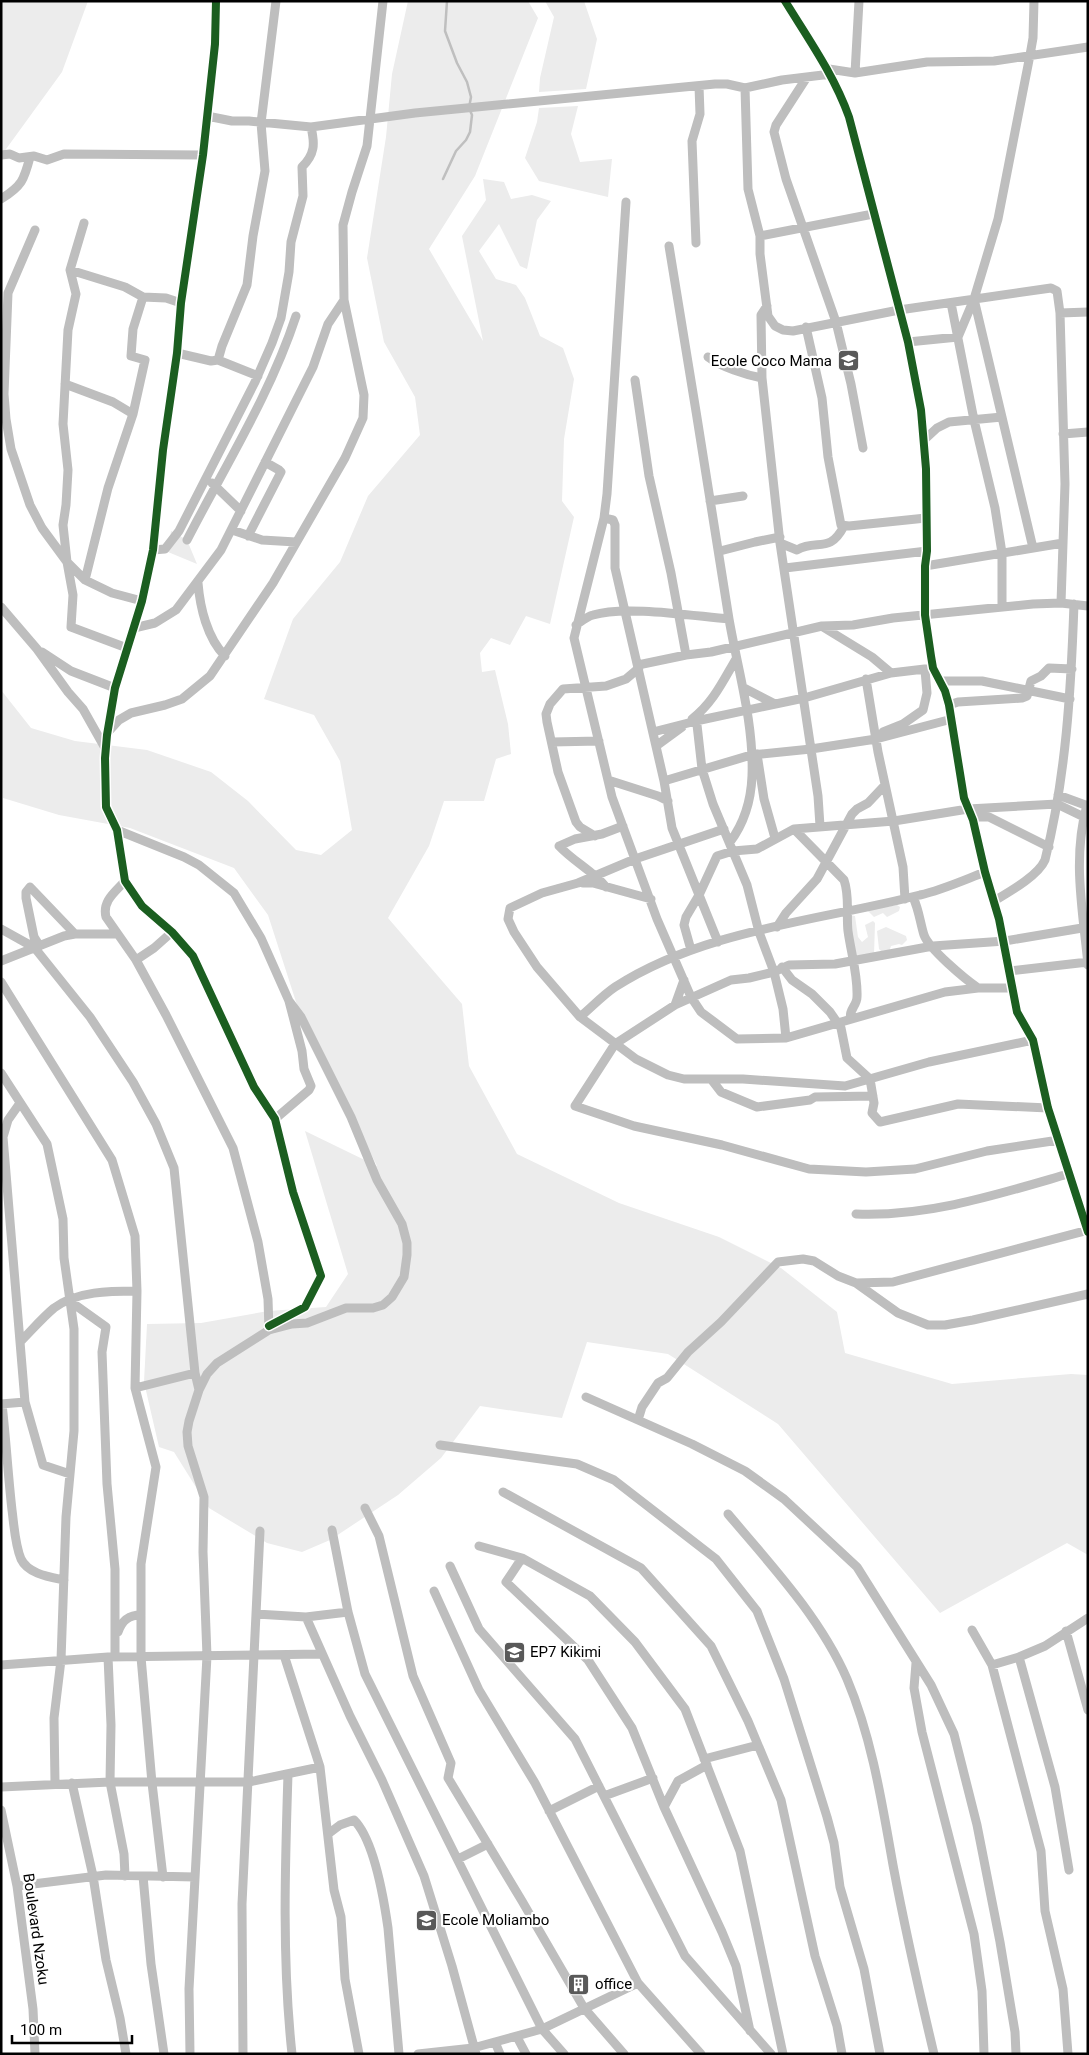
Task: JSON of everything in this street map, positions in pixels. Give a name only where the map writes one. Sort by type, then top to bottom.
[{"type":"street","points":[[190,2054],[190,1989],[207,1656],[202,1552],[204,1498],[192,1461],[187,1432],[199,1390],[217,1363],[269,1328],[305,1307],[321,1276],[293,1192],[276,1119],[254,1087],[193,956],[172,932],[142,906],[125,881],[117,830],[106,807],[107,735],[116,688],[142,601],[153,550],[162,450],[177,353],[181,303],[203,154],[215,44],[216,1]]},
{"type":"street","points":[[218,360],[247,285],[252,236],[265,172],[261,122],[276,1]]},
{"type":"street","points":[[107,735],[119,720],[131,713],[165,705],[189,694],[210,676],[226,656],[273,583],[345,458],[363,418],[364,396],[344,300],[343,226],[367,146],[383,1]]},
{"type":"street","points":[[785,1],[840,90],[908,342],[921,410],[924,440],[927,551],[925,566],[926,615],[929,669],[926,706],[903,724],[882,732],[878,738]]},
{"type":"street","points":[[855,73],[859,1]]},
{"type":"street","points":[[958,337],[974,299],[998,220],[1033,38],[1034,1]]},
{"type":"street","points":[[207,116],[232,121],[311,127],[415,113],[699,86],[727,84],[745,88],[830,71],[855,73],[927,62],[994,61],[1088,48]]},
{"type":"street","points":[[840,90],[841,79],[845,72]]},
{"type":"street","points":[[807,77],[776,125],[774,132],[786,179],[836,322],[851,384],[863,448]]},
{"type":"street","points":[[696,244],[692,141],[700,114],[699,86]]},
{"type":"street","points":[[745,88],[748,189],[760,236],[760,254],[768,316],[774,326],[789,332],[806,327],[899,310],[1051,288],[1055,289],[1058,294],[1060,313],[1064,434],[1061,603]]},
{"type":"street","points":[[153,550],[165,549],[179,531],[258,376],[272,343],[282,311],[289,272],[291,242],[303,196],[302,166],[310,158],[314,141],[311,127]]},
{"type":"street","points":[[1,156],[10,154],[19,158],[30,157],[47,160],[64,154],[203,154]]},
{"type":"street","points":[[1,199],[16,190],[24,178],[30,157]]},
{"type":"street","points":[[626,202],[604,518],[574,638],[608,780],[635,859],[673,958],[691,997],[701,1012],[735,1038],[786,1038],[945,992],[978,988],[1013,988]]},
{"type":"street","points":[[760,236],[874,214]]},
{"type":"street","points":[[84,223],[70,270],[76,294],[68,330],[63,424],[68,470],[63,525],[73,595],[70,626],[127,648]]},
{"type":"street","points":[[35,230],[8,294],[5,341],[6,420],[11,449],[30,505],[42,528],[67,562],[85,580],[112,593],[142,601]]},
{"type":"street","points":[[669,246],[710,501],[720,551],[736,659],[744,688],[754,755],[775,838]]},
{"type":"street","points":[[70,270],[125,287],[143,297],[166,298],[181,303]]},
{"type":"street","points":[[85,580],[108,488],[133,414],[145,360],[132,356],[132,337],[143,297]]},
{"type":"street","points":[[974,299],[1033,548]]},
{"type":"street","points":[[134,628],[155,623],[176,610],[221,550],[313,367],[328,324],[344,300]]},
{"type":"street","points":[[951,303],[974,420],[995,508],[1002,553],[1002,607]]},
{"type":"street","points":[[768,306],[761,316],[762,378],[780,540],[818,796],[820,826]]},
{"type":"street","points":[[1060,313],[1088,312]]},
{"type":"street","points":[[187,540],[263,397],[284,353],[296,316]]},
{"type":"street","points":[[806,327],[822,398],[828,457],[836,502],[841,525],[844,526]]},
{"type":"street","points":[[908,342],[958,337]]},
{"type":"street","points":[[177,353],[206,360],[218,360],[258,376]]},
{"type":"street","points":[[708,357],[729,369],[762,378]]},
{"type":"street","points":[[635,380],[649,476],[671,573],[686,655]]},
{"type":"street","points":[[66,384],[113,402],[133,414]]},
{"type":"street","points":[[924,440],[942,424],[1002,417]]},
{"type":"street","points":[[1064,434],[1088,432]]},
{"type":"street","points":[[248,536],[281,472],[265,462]]},
{"type":"street","points":[[208,477],[241,511]]},
{"type":"street","points":[[710,501],[743,496]]},
{"type":"street","points":[[604,518],[613,520],[616,524],[615,568],[664,781],[672,828],[718,942]]},
{"type":"street","points":[[844,526],[926,518]]},
{"type":"street","points":[[720,551],[755,542],[780,540],[793,550],[805,545],[818,546],[827,544],[840,534],[844,526]]},
{"type":"street","points":[[232,530],[272,542],[296,542]]},
{"type":"street","points":[[925,566],[1063,542]]},
{"type":"street","points":[[785,568],[927,551]]},
{"type":"street","points":[[198,583],[200,602],[206,623],[216,643],[226,656]]},
{"type":"street","points":[[595,836],[580,827],[576,822],[558,772],[546,714],[553,698],[563,689],[606,686],[626,679],[638,667],[822,626],[853,625],[893,618],[1002,607],[1061,603],[1088,606]]},
{"type":"street","points":[[994,901],[1041,867],[1049,847],[1058,799],[1070,699],[1074,604]]},
{"type":"street","points":[[1,607],[38,649],[68,692],[83,708],[106,748]]},
{"type":"street","points":[[576,626],[592,615],[606,612],[678,614],[729,619]]},
{"type":"street","points":[[822,626],[872,656],[891,673]]},
{"type":"street","points":[[38,649],[72,671],[116,688]]},
{"type":"street","points":[[736,659],[720,689],[696,719],[702,769],[713,804],[747,885],[759,932],[778,969],[786,1038]]},
{"type":"street","points":[[950,705],[958,702],[1022,698],[1027,696],[1031,681],[1041,676],[1049,668],[1072,669]]},
{"type":"street","points":[[656,746],[696,719],[746,711],[804,698],[891,673],[929,669]]},
{"type":"street","points":[[856,1283],[893,1282],[940,1268],[1088,1231],[1048,1108],[1033,1040],[1017,1012],[1004,941],[994,901],[973,820],[962,792],[950,705],[940,681],[929,669]]},
{"type":"street","points":[[866,679],[885,785],[909,898],[919,910],[924,935],[956,971],[978,988]]},
{"type":"street","points":[[940,681],[982,681],[1070,699]]},
{"type":"street","points":[[744,688],[775,704]]},
{"type":"street","points":[[664,781],[754,755],[811,749],[878,738],[952,719]]},
{"type":"street","points":[[653,732],[686,724]]},
{"type":"street","points":[[552,742],[599,741]]},
{"type":"street","points":[[691,950],[684,925],[686,917],[700,895],[717,856],[731,846],[749,806],[754,755]]},
{"type":"street","points":[[608,780],[625,784],[668,801]]},
{"type":"street","points":[[777,927],[800,897],[810,889],[852,814],[868,803],[885,785]]},
{"type":"street","points":[[1058,799],[1086,819]]},
{"type":"street","points":[[731,846],[756,849],[794,829],[894,821],[968,809],[1058,799],[1087,806],[1078,855],[1088,963],[1010,970]]},
{"type":"street","points":[[973,820],[978,817],[989,817],[1049,847]]},
{"type":"street","points":[[606,887],[596,876],[581,866],[559,846],[575,839],[595,836],[623,826]]},
{"type":"street","points":[[724,829],[635,859],[578,883],[542,893],[510,908],[507,915],[514,932],[537,967],[580,1017],[636,1059],[668,1075],[684,1079],[752,1080],[845,1086],[929,1062],[1033,1040]]},
{"type":"street","points":[[794,829],[844,880],[848,890],[848,912],[857,998],[850,1013],[851,1019]]},
{"type":"street","points":[[117,830],[184,857],[234,893],[261,938],[290,1001],[301,1017],[351,1117],[378,1180],[402,1224],[407,1243],[406,1268],[392,1297],[383,1306],[346,1308],[307,1323],[269,1328]]},
{"type":"street","points":[[580,1017],[614,988],[653,965],[691,950],[777,927],[909,898],[985,872]]},
{"type":"street","points":[[125,881],[106,902],[104,909],[106,917],[136,960],[233,1148],[258,1242],[268,1299],[269,1328]]},
{"type":"street","points":[[578,883],[592,883],[651,899]]},
{"type":"street","points":[[75,934],[30,887],[26,892],[26,898],[36,945],[90,1017],[133,1082],[156,1124],[174,1168],[195,1373],[199,1390]]},
{"type":"street","points":[[1059,1140],[988,1151],[915,1169],[866,1172],[809,1168],[722,1145],[634,1126],[575,1106],[616,1044],[691,997],[731,980],[749,978],[789,965],[835,964],[853,959],[933,946],[1004,941],[1085,927]]},
{"type":"street","points":[[1,929],[28,944],[36,945]]},
{"type":"street","points":[[136,960],[154,948],[172,932]]},
{"type":"street","points":[[1,961],[36,945],[75,934],[118,934]]},
{"type":"street","points":[[778,969],[812,994],[830,1012],[842,1032],[847,1058],[854,1066],[868,1075],[870,1079],[873,1096],[872,1113],[880,1122],[958,1104],[1048,1108]]},
{"type":"street","points":[[675,1006],[684,980]]},
{"type":"street","points":[[1,982],[112,1160],[136,1236],[135,1388],[156,1467],[141,1564],[140,1658],[163,1877]]},
{"type":"street","points":[[276,1119],[311,1088],[304,1069],[302,1051],[290,1001]]},
{"type":"street","points":[[1,1073],[48,1144],[63,1219],[64,1258],[71,1301],[74,1431],[70,1474],[61,1660],[54,1718],[55,1783]]},
{"type":"street","points":[[711,1079],[721,1092],[757,1107],[814,1098],[873,1096]]},
{"type":"street","points":[[20,1103],[8,1120],[2,1135],[25,1402],[42,1464],[44,1467],[70,1474]]},
{"type":"street","points":[[856,1214],[879,1215],[917,1211],[995,1195],[1068,1174]]},
{"type":"street","points":[[638,1420],[642,1407],[658,1383],[667,1378],[688,1352],[778,1262],[803,1259],[814,1261],[838,1276],[856,1283],[898,1313],[928,1325],[945,1325],[973,1320],[1088,1294]]},
{"type":"street","points":[[21,1341],[57,1306],[90,1294],[137,1290]]},
{"type":"street","points":[[71,1301],[106,1327],[102,1352],[107,1484],[115,1568],[116,1638]]},
{"type":"street","points":[[135,1388],[195,1373]]},
{"type":"street","points":[[586,1397],[692,1444],[745,1471],[784,1499],[857,1567],[931,1685],[956,1743],[977,1825],[1000,1942],[1015,2032],[1016,2054]]},
{"type":"street","points":[[25,1402],[1,1404],[7,1451],[6,1468],[14,1531],[21,1560],[32,1570],[46,1576],[64,1580]]},
{"type":"street","points":[[440,1445],[577,1464],[614,1480],[716,1559],[757,1611],[784,1679],[828,1817],[834,1843],[840,1887],[864,1969],[880,2054]]},
{"type":"street","points":[[504,1492],[641,1568],[711,1646],[758,1745],[781,1800],[814,1956],[837,2026],[842,2054]]},
{"type":"street","points":[[365,1508],[378,1536],[413,1676],[451,1763],[448,1778],[584,2008],[624,2054]]},
{"type":"street","points":[[728,1514],[767,1560],[823,1633],[847,1679],[870,1746],[904,1923],[934,2054]]},
{"type":"street","points":[[332,1530],[348,1612],[365,1674],[542,2029],[564,2054]]},
{"type":"street","points":[[243,2054],[242,1904],[260,1531]]},
{"type":"street","points":[[480,1546],[522,1558],[590,1596],[634,1642],[685,1709],[740,1851],[783,2054]]},
{"type":"street","points":[[522,1558],[506,1582],[588,1660],[632,1728],[664,1807],[732,1958],[743,1993],[751,2033]]},
{"type":"street","points":[[450,1566],[478,1629],[575,1739],[685,1956],[771,2054]]},
{"type":"street","points":[[434,1591],[480,1690],[549,1810],[638,1983],[700,2054]]},
{"type":"street","points":[[256,1614],[306,1617],[348,1612]]},
{"type":"street","points":[[125,1876],[124,1854],[110,1782],[112,1657],[119,1629],[130,1616],[141,1615]]},
{"type":"street","points":[[306,1617],[321,1654],[382,1780],[424,1876],[452,1966],[475,2051]]},
{"type":"street","points":[[992,1665],[1019,1657],[1045,1646],[1088,1618]]},
{"type":"street","points":[[972,1630],[992,1665],[1042,1851],[1045,1911],[1064,1996],[1068,2054]]},
{"type":"street","points":[[1066,1631],[1088,1710]]},
{"type":"street","points":[[1,1664],[112,1657],[321,1654]]},
{"type":"street","points":[[284,1655],[320,1767],[334,1890],[340,1917],[345,1979],[359,2054]]},
{"type":"street","points":[[1019,1657],[1055,1787],[1069,1870]]},
{"type":"street","points":[[916,1663],[914,1688],[922,1732],[963,1884],[974,1934],[982,1991],[984,2054]]},
{"type":"street","points":[[664,1807],[678,1781],[706,1762],[758,1745]]},
{"type":"street","points":[[1,1787],[55,1783],[249,1782],[320,1767]]},
{"type":"street","points":[[288,1774],[284,1888],[288,2009],[292,2054]]},
{"type":"street","points":[[604,1796],[652,1778]]},
{"type":"street","points":[[72,1783],[93,1876],[106,1960],[120,2018],[126,2054]]},
{"type":"street","points":[[549,1810],[599,1786]]},
{"type":"street","name":"Boulevard Nzoku","points":[[1,1810],[17,1886],[33,2008],[35,2054]]},
{"type":"street","points":[[328,1834],[340,1825],[354,1820],[370,1849],[386,1908],[399,2054]]},
{"type":"street","points":[[458,1859],[488,1844]]},
{"type":"street","points":[[17,1886],[93,1876],[195,1877]]},
{"type":"street","points":[[143,1876],[151,1964],[164,2054]]},
{"type":"street","points":[[418,2054],[475,2051],[495,2042],[542,2029],[638,1983]]},
{"type":"street","points":[[517,2037],[526,2054]]},
{"type":"street","points":[[495,2042],[500,2054]]},
{"type":"shaded area","points":[[1,1],[88,1],[62,72],[1,156]]},
{"type":"shaded area","points":[[408,1],[528,1],[538,18],[475,176],[429,249],[483,341],[462,236],[486,200],[483,179],[504,182],[511,199],[532,195],[551,201],[537,220],[527,269],[520,266],[499,224],[479,251],[496,279],[516,285],[525,298],[540,336],[563,348],[574,379],[564,439],[562,501],[574,517],[550,624],[526,616],[510,645],[491,638],[480,653],[482,672],[495,670],[508,724],[511,754],[496,759],[484,801],[444,801],[429,846],[388,918],[462,1004],[469,1066],[517,1154],[619,1203],[719,1237],[781,1268],[837,1312],[845,1353],[952,1384],[1071,1374],[1088,1375],[1088,1555],[1067,1543],[940,1613],[778,1424],[668,1354],[587,1342],[562,1418],[480,1406],[441,1458],[398,1495],[330,1540],[302,1552],[267,1543],[209,1508],[174,1452],[159,1447],[144,1382],[147,1324],[201,1323],[268,1311],[326,1307],[348,1274],[305,1131],[377,1166],[297,1005],[268,915],[234,868],[130,828],[59,815],[3,798],[1,690],[31,728],[75,741],[147,750],[211,772],[248,801],[296,850],[321,855],[352,830],[340,761],[314,715],[264,699],[293,619],[340,562],[368,496],[420,435],[415,397],[384,342],[367,258],[386,137],[392,74]]},
{"type":"shaded area","points":[[545,1],[584,1],[597,39],[586,89],[539,92],[540,78],[554,17]]},
{"type":"shaded area","points":[[578,106],[571,134],[580,162],[612,159],[608,197],[539,181],[525,158],[537,122],[539,108]]},
{"type":"shaded area","points":[[171,531],[187,540],[197,564],[168,552]]},
{"type":"shaded area","points":[[897,905],[900,907],[899,911],[887,917],[883,913],[874,917],[867,910]]},
{"type":"shaded area","points":[[849,915],[855,916],[858,937],[862,942],[868,937],[865,925],[873,921],[875,923],[874,955],[855,957]]},
{"type":"shaded area","points":[[886,927],[906,936],[907,940],[902,945],[891,946],[889,952],[882,952],[879,949],[877,931]]},
{"type":"waterway","points":[[443,179],[456,151],[466,140],[470,132],[472,115],[469,108],[471,97],[467,82],[457,63],[445,31],[447,1]]},
{"type":"cycle path","points":[[216,1],[215,44],[203,155],[181,303],[177,353],[163,450],[153,550],[142,601],[115,688],[105,758],[106,807],[117,830],[125,881],[142,906],[172,932],[193,956],[254,1087],[275,1119],[293,1192],[321,1276],[305,1307],[269,1326]]},
{"type":"cycle path","points":[[785,1],[828,72],[849,117],[908,342],[921,410],[926,469],[927,551],[925,566],[925,615],[933,668],[945,691],[949,705],[964,798],[973,820],[985,872],[999,919],[1017,1012],[1033,1040],[1048,1108],[1088,1232]]},
{"type":"place","name":"Ecole Coco Mama","points":[[848,361]]},
{"type":"place","name":"EP7 Kikimi","points":[[514,1652]]},
{"type":"place","name":"Ecole Moliambo","points":[[426,1920]]},
{"type":"place","name":"office","points":[[579,1984]]}]
